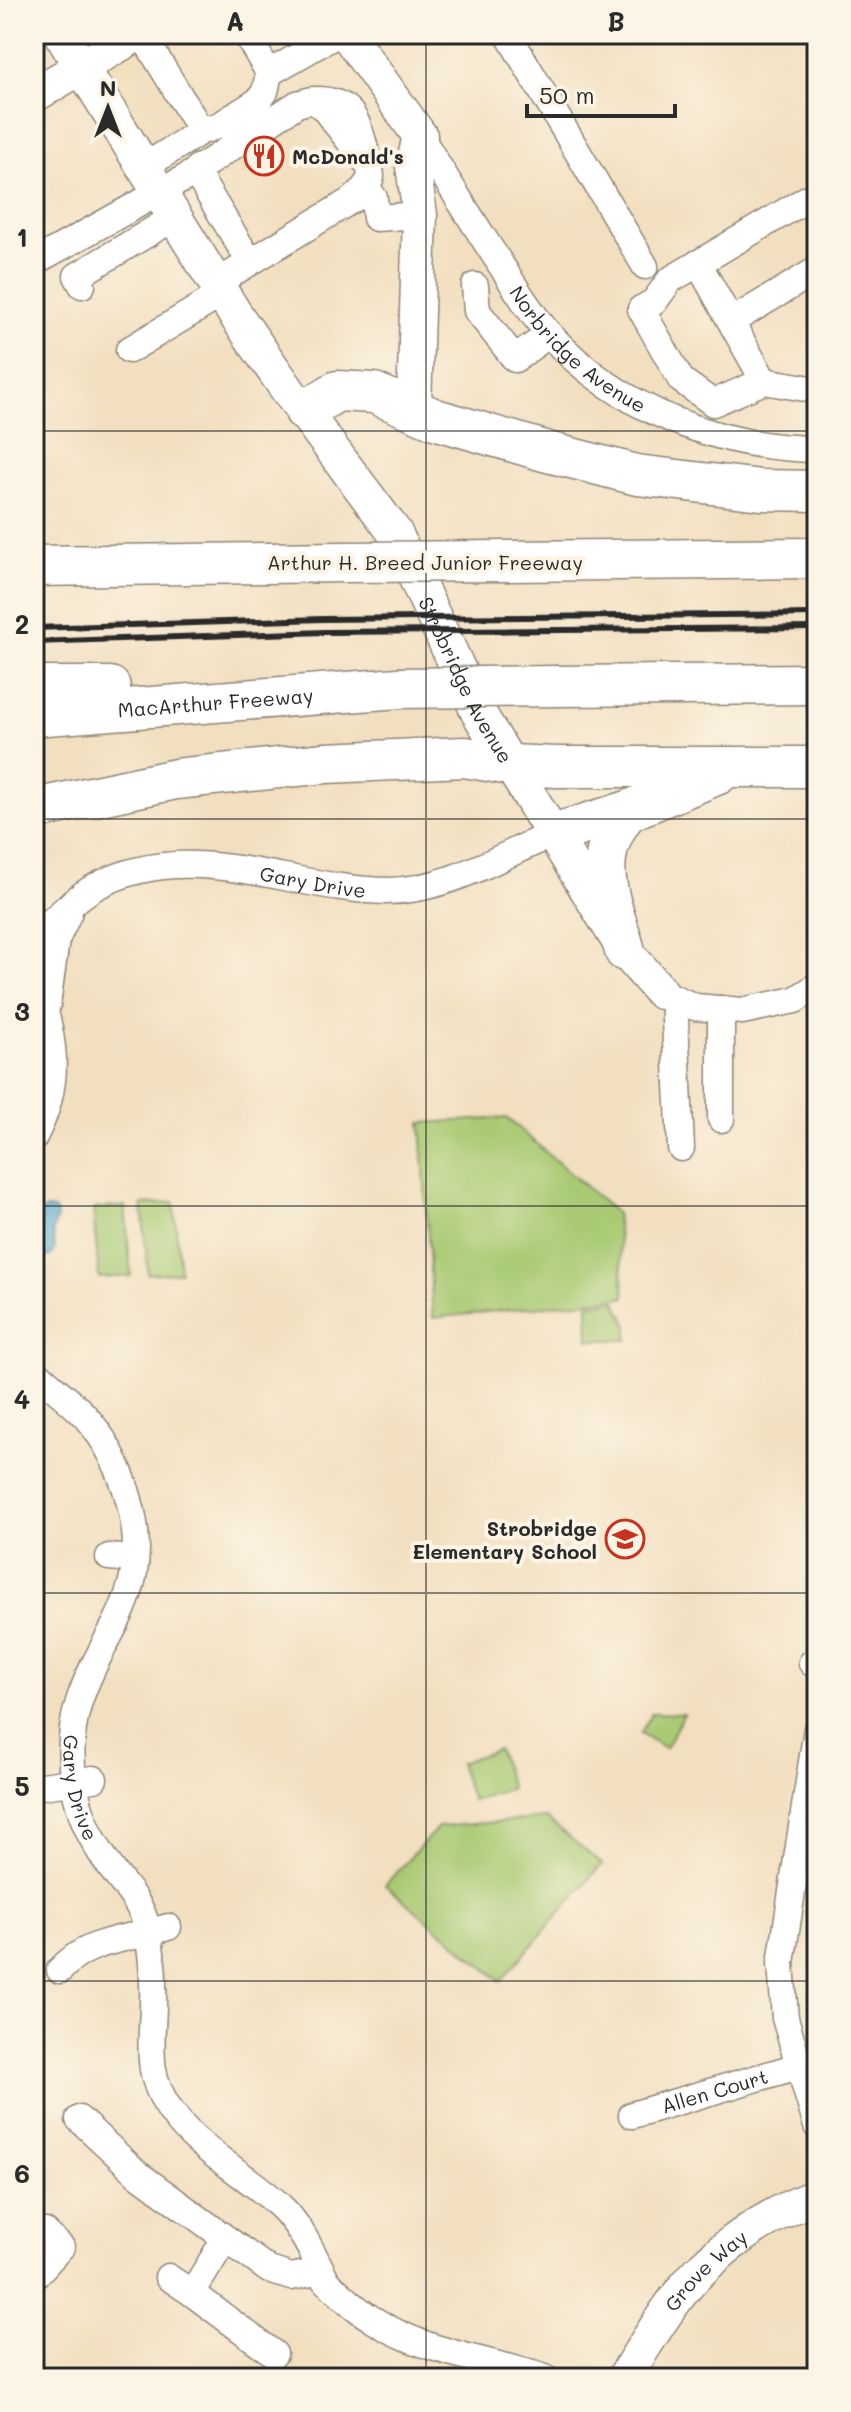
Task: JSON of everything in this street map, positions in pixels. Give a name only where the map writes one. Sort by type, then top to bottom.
[{"type":"highway","points":[[305,411],[337,391],[374,393],[435,419],[637,475],[761,490],[817,491]]},
{"type":"highway","name":"Arthur H. Breed Junior Freeway","points":[[34,566],[817,558]]},
{"type":"highway","points":[[34,687],[817,684]]},
{"type":"highway","name":"MacArthur Freeway","points":[[34,716],[399,688]]},
{"type":"highway","points":[[34,809],[176,779],[288,766],[465,757],[511,765],[817,767]]},
{"type":"highway","points":[[562,849],[628,811],[742,766]]},
{"type":"highway","points":[[625,951],[606,884],[604,859],[614,827],[628,811]]},
{"type":"main road","name":"Strobridge Avenue","points":[[61,34],[219,289],[395,533],[478,712],[625,951],[668,995]]},
{"type":"main road","points":[[34,95],[140,34]]},
{"type":"main road","points":[[347,34],[420,136],[413,166],[420,215],[414,408]]},
{"type":"main road","name":"Grove Way","points":[[624,2378],[701,2269],[745,2233],[789,2207],[817,2196]]},
{"type":"street","points":[[140,34],[201,131]]},
{"type":"street","points":[[82,285],[77,276],[160,192],[201,131],[220,125],[258,101],[265,92],[269,73],[246,34]]},
{"type":"street","points":[[269,73],[337,34]]},
{"type":"street","points":[[508,34],[645,266]]},
{"type":"street","points":[[34,262],[160,192],[297,104],[312,100],[322,106],[368,176],[376,218],[420,215]]},
{"type":"street","name":"Norbridge Avenue","points":[[420,136],[511,281],[549,334],[570,355],[634,401],[686,426],[753,443],[817,449]]},
{"type":"street","points":[[199,167],[198,176],[250,262]]},
{"type":"street","points":[[129,350],[219,289],[250,262],[355,198],[368,176]]},
{"type":"street","points":[[817,193],[670,280],[654,302],[641,309],[681,380],[713,403],[764,381],[817,390]]},
{"type":"street","points":[[698,263],[764,381]]},
{"type":"street","points":[[732,321],[817,270]]},
{"type":"street","points":[[475,286],[477,311],[515,359],[549,334]]},
{"type":"street","name":"Gary Drive","points":[[34,937],[83,896],[119,876],[132,873],[200,864],[388,891],[415,888],[562,849]]},
{"type":"street","points":[[34,917],[83,896]]},
{"type":"street","points":[[46,1012],[56,940],[83,896]]},
{"type":"street","points":[[34,975],[46,1012],[61,1040],[52,1090],[43,1121],[34,1137]]},
{"type":"street","points":[[681,1148],[668,995],[695,1007],[742,1011],[795,1000],[817,986]]},
{"type":"street","points":[[721,1009],[721,1119]]},
{"type":"street","name":"Gary Drive","points":[[34,1370],[74,1393],[115,1465],[133,1520],[135,1559],[130,1591],[92,1665],[77,1706],[71,1739],[84,1781],[82,1817],[91,1837],[144,1918],[158,1931],[151,2070],[160,2093],[188,2133],[279,2205],[294,2221],[321,2276],[374,2321],[436,2349],[545,2378]]},
{"type":"street","points":[[109,1557],[135,1559]]},
{"type":"street","points":[[817,1729],[781,1963],[785,2018],[817,2126]]},
{"type":"street","points":[[34,1787],[84,1781]]},
{"type":"street","points":[[60,1970],[72,1957],[93,1945],[158,1931]]},
{"type":"street","name":"Allen Court","points":[[632,2115],[798,2066]]},
{"type":"street","points":[[79,2119],[139,2175],[269,2270],[291,2277],[321,2276]]},
{"type":"street","points":[[34,2277],[61,2247],[45,2232]]},
{"type":"street","points":[[192,2293],[225,2239]]},
{"type":"street","points":[[168,2277],[274,2354]]},
{"type":"green space","points":[[507,1118],[616,1213],[625,1297],[433,1318],[421,1123]]},
{"type":"green space","points":[[174,1202],[180,1272],[148,1274],[142,1205]]},
{"type":"green space","points":[[125,1206],[131,1276],[99,1278],[93,1209]]},
{"type":"green space","points":[[616,1301],[628,1326],[628,1340],[589,1340],[588,1304]]},
{"type":"green space","points":[[652,1713],[684,1714],[665,1748],[640,1733]]},
{"type":"green space","points":[[498,1749],[511,1788],[472,1801],[459,1763]]},
{"type":"green space","points":[[546,1818],[602,1864],[501,1981],[385,1885],[438,1827]]},
{"type":"water","points":[[46,1209],[55,1210],[57,1217],[53,1232],[54,1250],[52,1255],[44,1258],[34,1255],[34,1218]]},
{"type":"railway","points":[[34,628],[323,619],[817,614]]},
{"type":"railway","points":[[34,642],[325,632],[817,628]]},
{"type":"place","name":"McDonald's","points":[[264,156]]},
{"type":"place","name":"Strobridge Elementary School","points":[[625,1539]]}]
